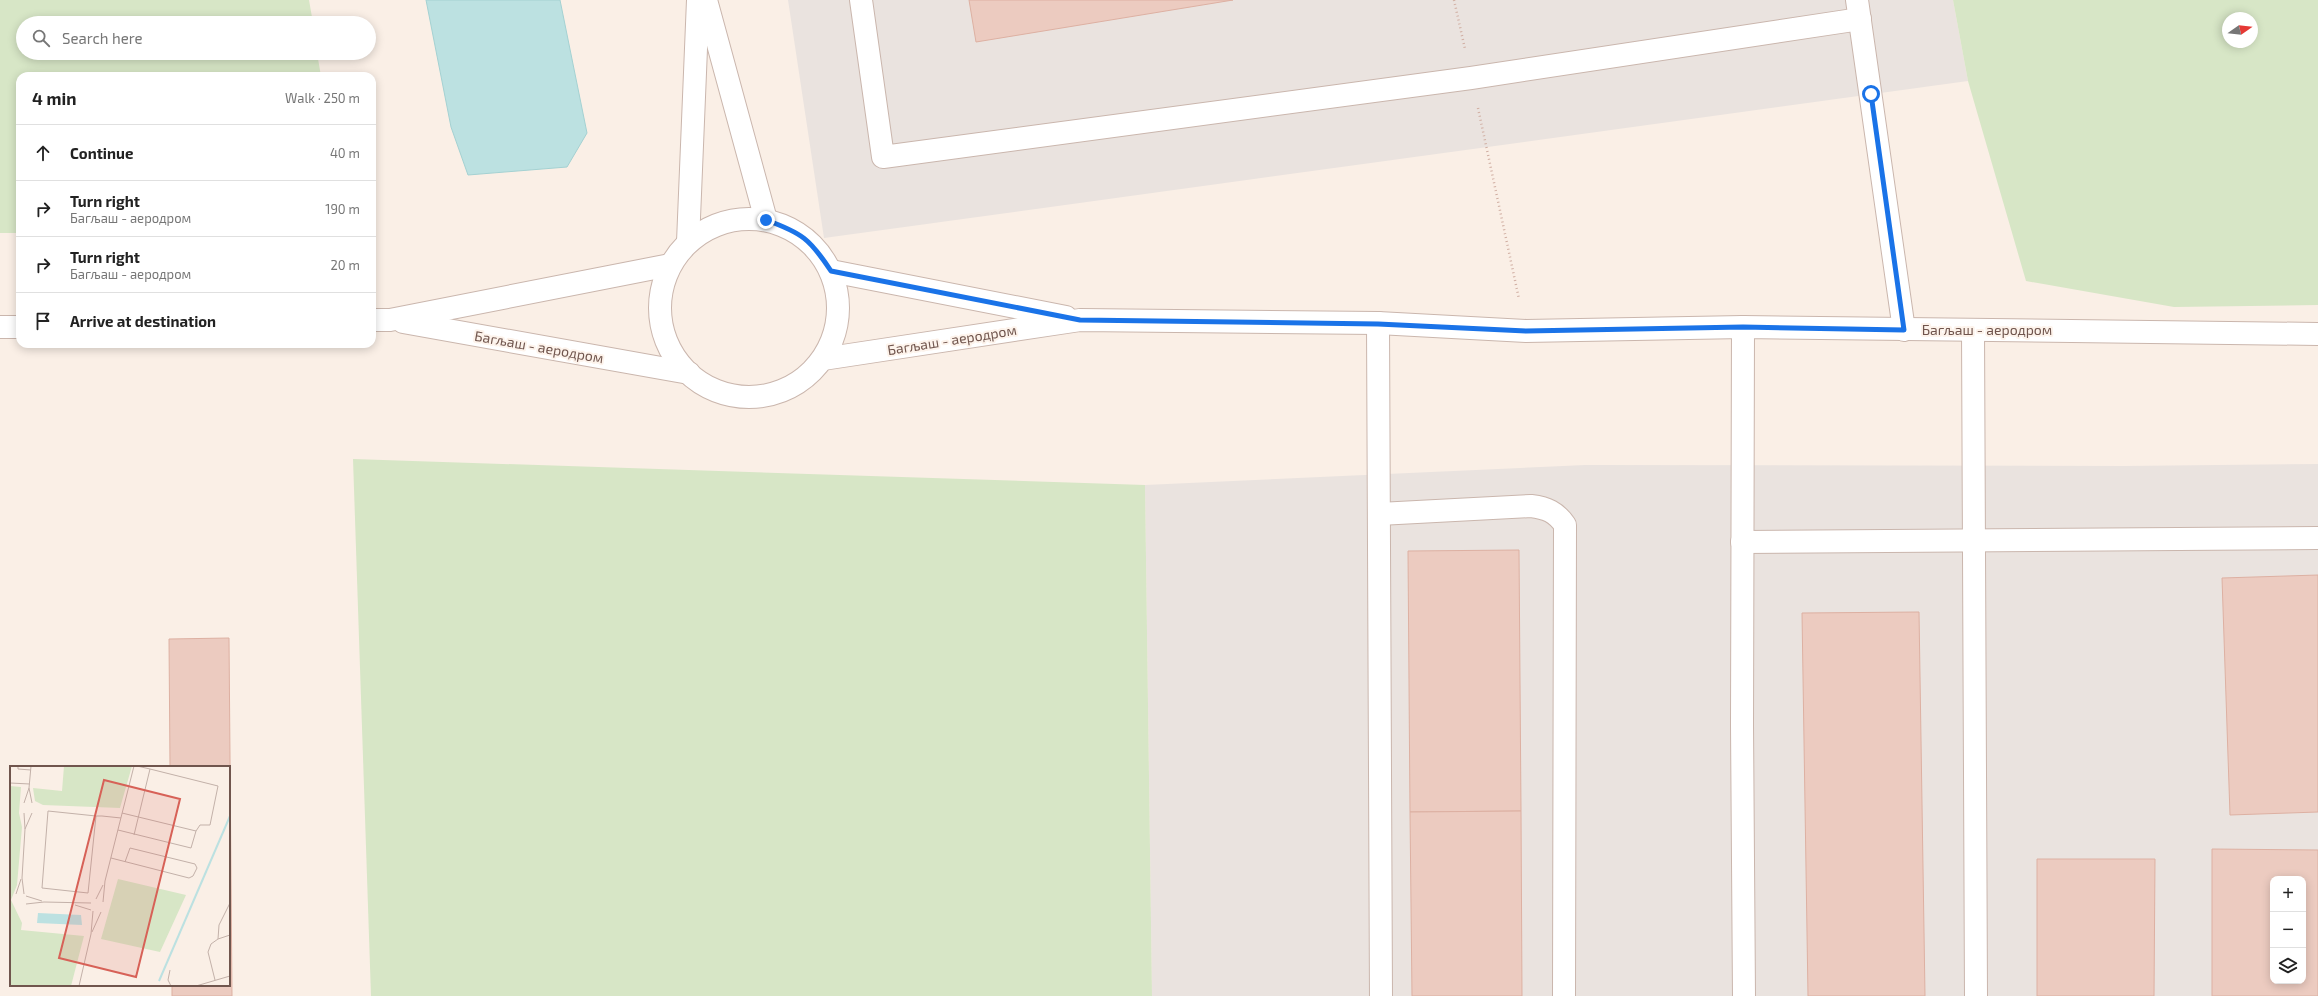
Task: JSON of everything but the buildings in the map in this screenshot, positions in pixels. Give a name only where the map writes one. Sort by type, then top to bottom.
[{"type":"street","points":[[688,242],[698,0]]},
{"type":"street","points":[[706,0],[766,220]]},
{"type":"street","points":[[861,0],[884,157],[1471,78],[1858,10],[1904,330]]},
{"type":"street","name":"Багљаш - аеродром","points":[[738,219],[766,220],[793,230],[815,248],[831,271],[838,301],[835,332],[823,359],[801,381],[774,394],[744,397],[714,390],[689,374],[670,349],[661,320],[661,292],[670,265],[688,242],[711,227],[738,219]]},
{"type":"street","name":"Багљаш - аеродром","points":[[381,320],[670,265]]},
{"type":"street","name":"Багљаш - аеродром","points":[[831,271],[1080,320]]},
{"type":"street","name":"Багљаш - аеродром","points":[[381,320],[689,374]]},
{"type":"street","name":"Багљаш - аеродром","points":[[823,359],[1080,320],[1378,324],[1526,331],[1743,327],[2318,334]]},
{"type":"street","points":[[1378,324],[1381,996]]},
{"type":"street","points":[[0,327],[16,327]]},
{"type":"street","points":[[1743,327],[1742,542],[1744,996]]},
{"type":"street","points":[[1973,330],[1976,996]]},
{"type":"street","points":[[1379,514],[1531,506],[1544,508],[1555,513],[1565,525],[1564,996]]},
{"type":"street","points":[[1742,542],[2318,538]]},
{"type":"path","points":[[1454,0],[1526,331]]},
{"type":"shaded area","points":[[788,0],[1953,0],[1968,81],[824,238]]},
{"type":"shaded area","points":[[2318,464],[2318,996],[1152,996],[1145,485],[1585,465],[2124,466]]},
{"type":"green space","points":[[0,0],[309,0],[312,16],[16,16],[16,60],[318,60],[320,72],[16,72],[16,233],[0,233]]},
{"type":"green space","points":[[1953,0],[2318,0],[2318,305],[2174,307],[2026,281],[1968,81]]},
{"type":"green space","points":[[353,459],[1145,485],[1152,996],[371,996]]},
{"type":"water","points":[[426,0],[560,0],[587,133],[567,167],[468,175],[451,127]]},
{"type":"route","points":[[766,220],[793,230],[815,248],[831,271],[1080,320],[1378,324],[1526,331],[1743,327],[1904,330],[1871,94]]}]
